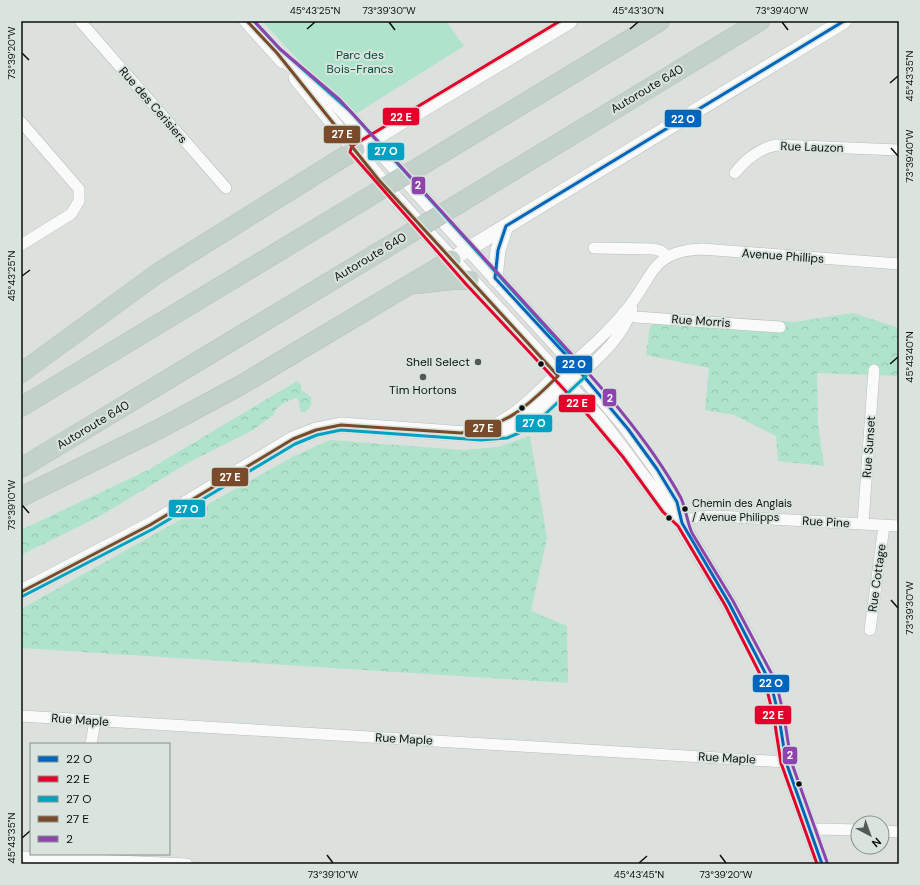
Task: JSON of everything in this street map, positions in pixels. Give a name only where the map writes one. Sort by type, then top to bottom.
[{"type":"highway","points":[[21,408],[660,21]]},
{"type":"highway","name":"Autoroute 640","points":[[21,468],[760,21]]},
{"type":"highway","points":[[21,373],[158,273],[362,145]]},
{"type":"highway","points":[[21,497],[211,401],[288,359],[451,260]]},
{"type":"highway","points":[[408,285],[452,280],[469,280]]},
{"type":"street","name":"Rue des Cerisiers","points":[[80,21],[226,188]]},
{"type":"street","points":[[247,21],[362,145],[468,249],[577,369],[628,429],[658,469],[677,502],[682,523]]},
{"type":"street","points":[[362,145],[570,21]]},
{"type":"street","points":[[451,260],[844,21]]},
{"type":"street","points":[[21,122],[79,189],[79,201],[71,214],[21,245]]},
{"type":"street","points":[[362,145],[451,260],[599,419],[667,509],[682,523],[729,603],[762,664],[771,684],[779,717],[786,762],[822,864]]},
{"type":"street","name":"Rue Lauzon","points":[[735,173],[744,163],[756,154],[765,148],[776,145],[899,150]]},
{"type":"street","points":[[495,278],[498,250],[506,226]]},
{"type":"street","points":[[594,248],[654,249],[661,251],[668,257]]},
{"type":"street","name":"Avenue Phillips","points":[[577,369],[611,345],[623,328],[626,315],[650,274],[668,257],[685,251],[702,249],[899,264]]},
{"type":"street","name":"Rue Morris","points":[[626,315],[780,327]]},
{"type":"street","points":[[21,592],[150,525],[285,444],[309,432],[324,427],[342,425],[491,435],[511,431],[534,416],[563,381],[577,369]]},
{"type":"street","name":"Rue Sunset","points":[[863,524],[874,370]]},
{"type":"street","name":"Rue Pine","points":[[682,523],[696,517],[716,516],[899,526]]},
{"type":"street","name":"Rue Cottage","points":[[870,630],[884,526]]},
{"type":"street","name":"Rue Maple","points":[[21,716],[786,762]]},
{"type":"street","points":[[91,743],[95,721]]},
{"type":"street","points":[[811,831],[821,829],[850,830]]},
{"type":"street","points":[[21,856],[187,864]]},
{"type":"green space","name":"Parc des Bois-Francs","points":[[262,21],[446,21],[464,46],[354,115],[307,69]]},
{"type":"green space","points":[[853,313],[899,328],[899,376],[817,373],[818,423],[824,466],[778,461],[776,436],[734,415],[705,410],[709,368],[646,355],[650,326],[672,314],[794,322]]},
{"type":"green space","points":[[297,381],[301,384],[301,390],[311,397],[311,405],[305,412],[301,412],[298,399],[295,398],[284,403],[277,408],[273,415],[253,430],[193,460],[100,516],[21,555],[21,530],[148,470]]},
{"type":"green space","points":[[530,436],[547,538],[531,611],[567,626],[568,683],[21,648],[21,609],[294,456],[330,440],[463,450],[498,447]]},
{"type":"transit line","points":[[21,592],[150,525],[293,439],[316,430],[341,425],[461,433],[476,430],[503,421],[514,414],[536,397],[558,376],[378,179],[277,53],[247,21]]},
{"type":"transit line","points":[[23,596],[153,529],[295,444],[317,435],[341,430],[481,440],[507,438],[519,433],[539,420],[586,376],[585,371],[351,112],[280,49],[254,21]]},
{"type":"transit line","name":"2","points":[[254,21],[280,49],[340,100],[593,379],[650,449],[681,498],[692,533],[733,601],[776,682],[784,716],[791,761],[827,862]]},
{"type":"transit line","points":[[560,21],[352,146],[350,152],[465,283],[587,414],[623,457],[663,512],[678,526],[725,605],[766,686],[774,718],[781,763],[817,864]]},
{"type":"transit line","points":[[822,864],[786,762],[779,717],[771,684],[729,603],[682,523],[677,502],[657,469],[628,429],[566,355],[495,278],[498,250],[506,226],[844,21]]},
{"type":"place","name":"Shell Select","points":[[478,362]]},
{"type":"place","name":"Tim Hortons","points":[[423,377]]},
{"type":"place","name":"Chemin des Anglais / Avenue Philipps","points":[[685,509]]}]
